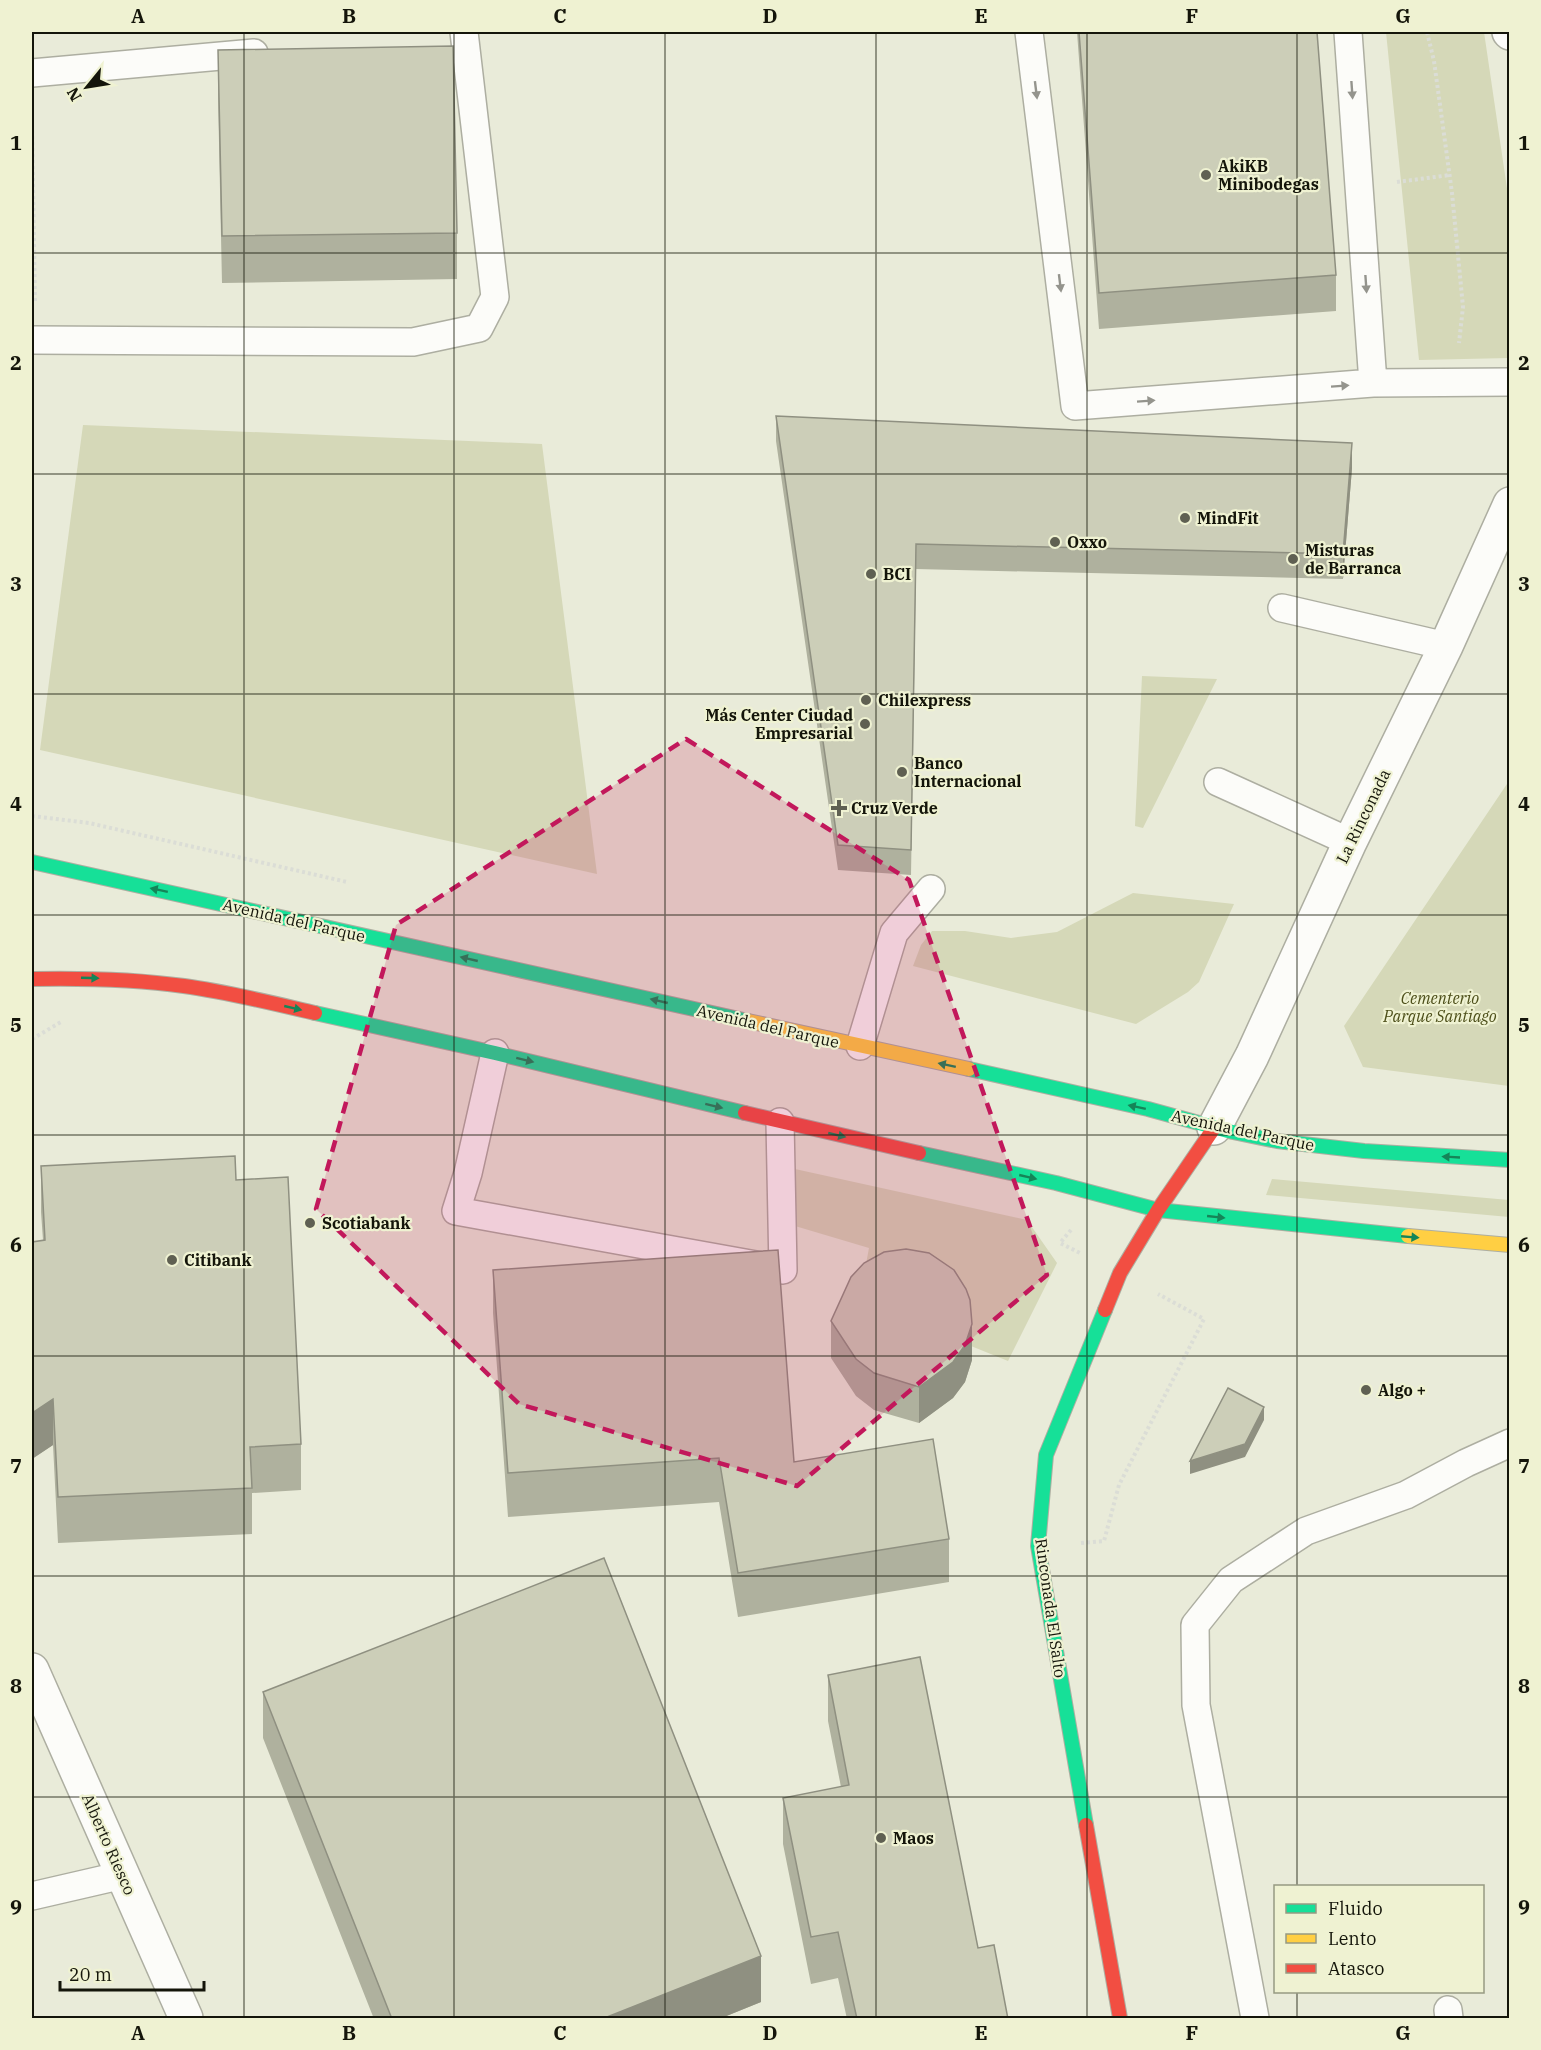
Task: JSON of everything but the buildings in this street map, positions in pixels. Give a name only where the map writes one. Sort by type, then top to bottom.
[{"type":"street","name":"La Rinconada","points":[[1214,1128],[1252,1056],[1350,842],[1446,646],[1509,504]]},
{"type":"street","name":"Avenida del Parque","points":[[32,862],[1148,1109],[1214,1128],[1275,1140],[1364,1152],[1509,1160]]},
{"type":"street","points":[[32,979],[81,978],[149,981],[196,987],[495,1053],[780,1122],[1056,1183],[1158,1210],[1346,1231],[1509,1245]]},
{"type":"street","name":"Rinconada El Salto","points":[[1120,2019],[1038,1546],[1046,1455],[1120,1273],[1158,1210],[1214,1128]]},
{"type":"street","name":"Alberto Riesco","points":[[32,1670],[186,2019]]},
{"type":"lane","points":[[32,340],[413,342],[479,328],[495,297],[464,32]]},
{"type":"lane","points":[[1029,32],[1075,406],[1373,383],[1509,382]]},
{"type":"lane","points":[[1348,32],[1373,383]]},
{"type":"lane","points":[[32,73],[260,53]]},
{"type":"lane","points":[[1282,608],[1446,646]]},
{"type":"lane","points":[[1218,782],[1350,842]]},
{"type":"lane","points":[[860,1046],[894,933],[931,889]]},
{"type":"lane","points":[[495,1053],[468,1173],[456,1211],[783,1270],[780,1122]]},
{"type":"lane","points":[[1255,2019],[1196,1705],[1195,1625],[1231,1580],[1306,1531],[1406,1495],[1509,1443]]},
{"type":"lane","points":[[32,1896],[123,1875]]},
{"type":"path","points":[[1427,32],[1434,61],[1449,175],[1463,307],[1455,382]]},
{"type":"path","points":[[32,124],[36,292],[32,340]]},
{"type":"path","points":[[1360,186],[1449,175]]},
{"type":"path","points":[[32,816],[89,823],[347,882]]},
{"type":"path","points":[[1038,1546],[1104,1540],[1119,1485],[1204,1319]]},
{"type":"highlighted area","points":[[686,739],[909,880],[1047,1275],[797,1486],[519,1404],[316,1209],[396,925]]},
{"type":"green space","points":[[1386,32],[1484,32],[1509,202],[1509,358],[1419,360]]},
{"type":"green space","points":[[83,425],[542,444],[597,874],[40,750]]},
{"type":"green space","points":[[1142,676],[1217,679],[1143,828],[1135,826]]},
{"type":"green space","name":"Cementerio Parque Santiago","points":[[1509,781],[1509,1086],[1363,1067],[1344,1026]]},
{"type":"green space","points":[[1133,893],[1234,904],[1199,982],[1188,992],[1136,1024],[913,966],[921,945],[932,931],[965,931],[1011,938],[1057,932]]},
{"type":"green space","points":[[795,1169],[1027,1220],[1057,1263],[1008,1361],[971,1346],[863,1280],[869,1248],[795,1226]]},
{"type":"green space","points":[[1272,1179],[1509,1200],[1509,1217],[1266,1195]]},
{"type":"traffic: fast","points":[[32,862],[748,1021]]},
{"type":"traffic: fast","points":[[315,1013],[495,1053],[745,1113]]},
{"type":"traffic: fast","points":[[969,1069],[1277,1141],[1364,1151],[1510,1160]]},
{"type":"traffic: fast","points":[[919,1153],[1056,1183],[1158,1210],[1408,1236]]},
{"type":"traffic: fast","points":[[1086,1825],[1038,1546],[1046,1455],[1105,1310]]},
{"type":"traffic: slow","points":[[748,1021],[969,1069]]},
{"type":"traffic: slow","points":[[1408,1236],[1510,1245]]},
{"type":"traffic: jam","points":[[32,979],[108,979],[200,988],[315,1013]]},
{"type":"traffic: jam","points":[[745,1113],[919,1153]]},
{"type":"traffic: jam","points":[[1105,1310],[1120,1273],[1158,1210],[1214,1128]]},
{"type":"traffic: jam","points":[[1086,1825],[1120,2018]]},
{"type":"place","name":"AkiKB Minibodegas","points":[[1206,175]]},
{"type":"place","name":"MindFit","points":[[1185,518]]},
{"type":"place","name":"Oxxo","points":[[1055,542]]},
{"type":"place","name":"Misturas de Barranca","points":[[1293,559]]},
{"type":"place","name":"BCI","points":[[871,574]]},
{"type":"place","name":"Chilexpress","points":[[866,700]]},
{"type":"place","name":"Más Center Ciudad Empresarial","points":[[865,724]]},
{"type":"place","name":"Banco Internacional","points":[[902,772]]},
{"type":"place","name":"Cruz Verde","points":[[839,808]]},
{"type":"place","name":"Scotiabank","points":[[310,1223]]},
{"type":"place","name":"Citibank","points":[[172,1260]]},
{"type":"place","name":"Algo +","points":[[1366,1390]]},
{"type":"place","name":"Maos","points":[[881,1838]]}]
